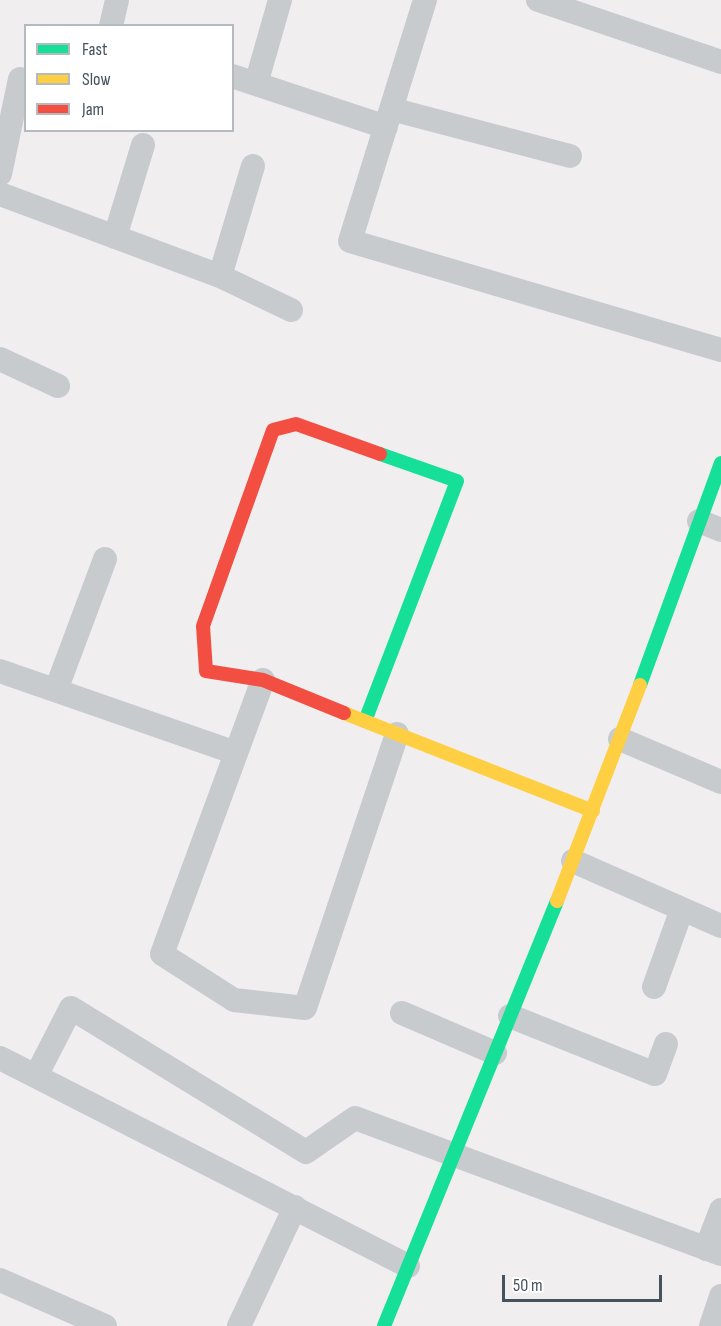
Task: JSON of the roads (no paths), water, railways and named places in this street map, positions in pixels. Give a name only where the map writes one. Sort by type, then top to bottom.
[{"type":"street","points":[[111,24],[117,0]]},
{"type":"street","points":[[256,84],[280,0]]},
{"type":"street","points":[[425,0],[350,241],[721,350]]},
{"type":"street","points":[[538,0],[721,62]]},
{"type":"street","points":[[234,77],[389,118],[570,156]]},
{"type":"street","points":[[0,174],[20,80]]},
{"type":"street","points":[[115,237],[143,145]]},
{"type":"street","points":[[220,276],[254,166]]},
{"type":"street","points":[[0,194],[220,276],[291,310]]},
{"type":"street","points":[[0,359],[58,386]]},
{"type":"street","points":[[365,721],[457,481],[296,424],[273,430],[203,626],[206,671],[263,680],[397,734],[593,811]]},
{"type":"street","points":[[384,1326],[573,861],[620,739],[710,525],[721,463]]},
{"type":"street","points":[[56,690],[105,559]]},
{"type":"street","points":[[0,670],[236,753]]},
{"type":"street","points":[[263,680],[162,954],[234,1000],[305,1008],[397,734]]},
{"type":"street","points":[[620,739],[721,782]]},
{"type":"street","points":[[573,861],[721,926]]},
{"type":"street","points":[[654,987],[682,909]]},
{"type":"street","points":[[36,1076],[71,1008],[306,1152],[355,1118],[713,1252],[721,1210]]},
{"type":"street","points":[[402,1013],[495,1053]]},
{"type":"street","points":[[510,1016],[655,1074],[666,1044]]},
{"type":"street","points":[[0,1058],[408,1266]]},
{"type":"street","points":[[239,1326],[295,1207]]},
{"type":"street","points":[[0,1280],[105,1326]]},
{"type":"street","points":[[711,1326],[721,1296]]}]
